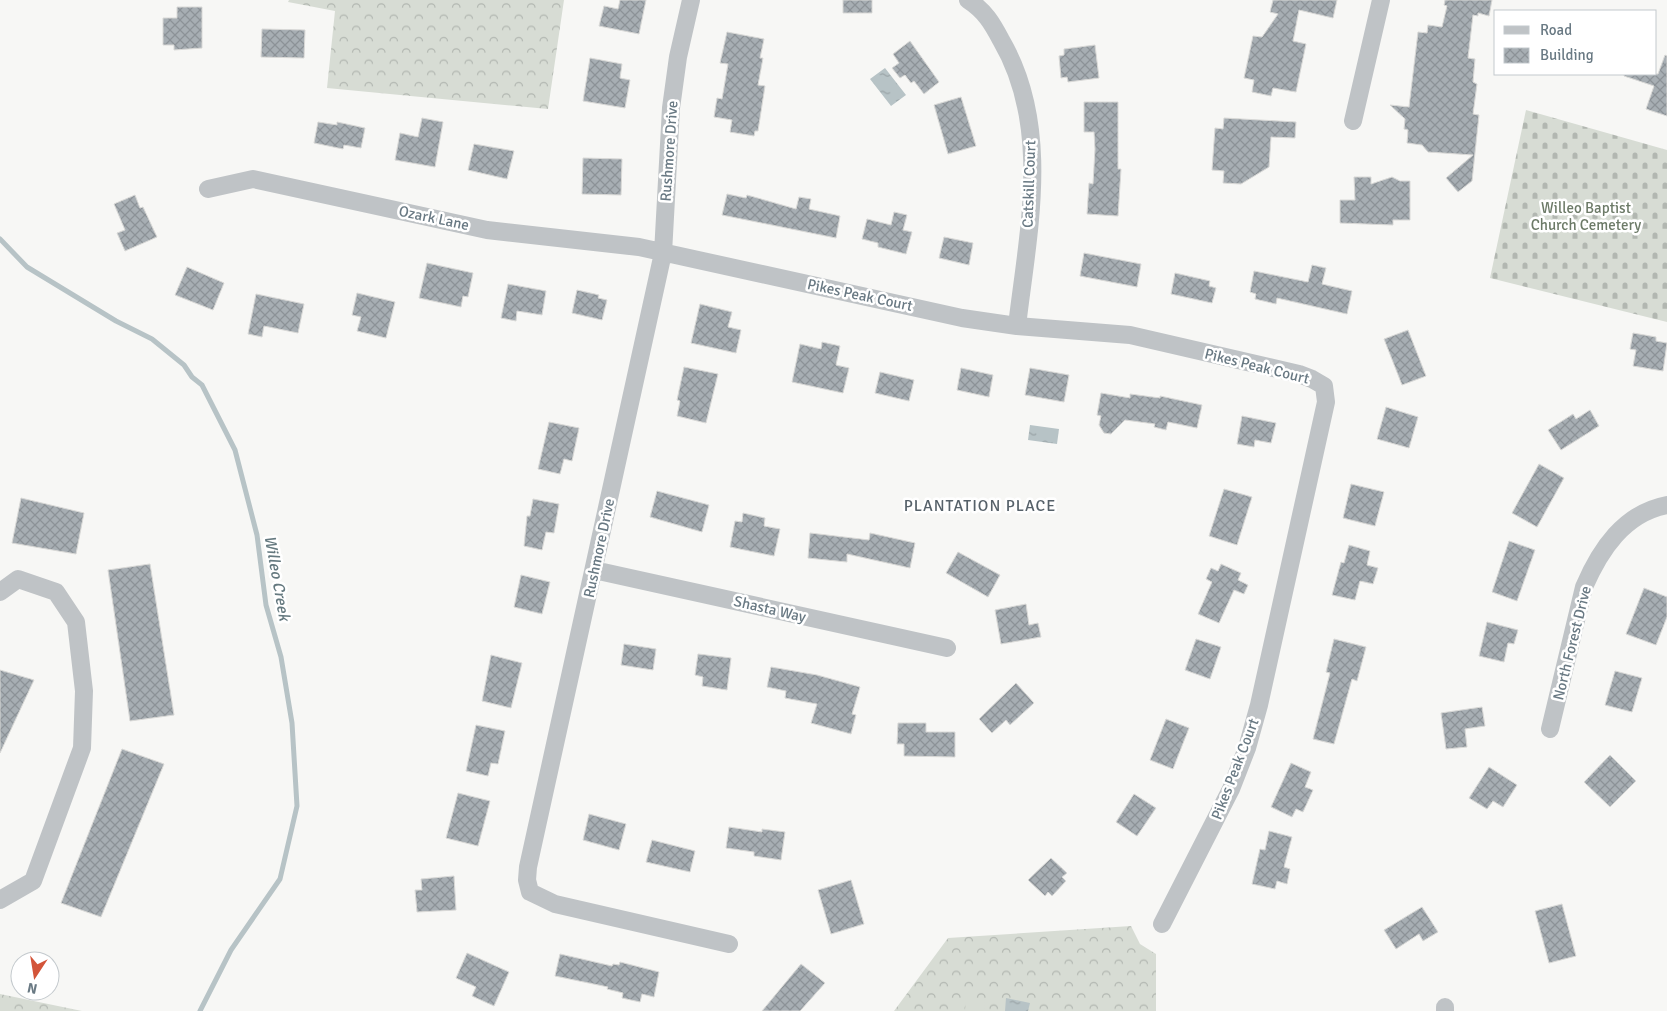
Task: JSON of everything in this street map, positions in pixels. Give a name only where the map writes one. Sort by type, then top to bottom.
[{"type":"street","name":"Rushmore Drive","points":[[691,0],[678,57],[671,108],[663,253],[528,867],[527,880],[530,892],[555,904],[729,944]]},
{"type":"street","name":"Catskill Court","points":[[968,0],[986,14],[1009,53],[1021,83],[1028,112],[1032,170],[1017,326]]},
{"type":"street","points":[[1353,121],[1381,0]]},
{"type":"street","name":"Ozark Lane","points":[[208,189],[253,179],[487,230],[620,244],[663,253]]},
{"type":"street","name":"Pikes Peak Court","points":[[663,253],[962,318],[1017,326],[1130,335],[1299,374],[1324,386],[1326,402],[1259,705],[1247,748],[1215,825],[1162,924]]},
{"type":"street","name":"North Forest Drive","points":[[1550,729],[1584,587],[1594,565],[1605,546],[1625,526],[1649,510],[1667,505]]},
{"type":"street","name":"Shasta Way","points":[[594,570],[946,648]]},
{"type":"street","points":[[0,592],[18,579],[56,592],[76,622],[84,691],[82,748],[33,880],[0,900]]},
{"type":"green space","points":[[289,0],[564,0],[548,109],[327,88],[335,11],[288,2]]},
{"type":"green space","name":"Willeo Baptist Church Cemetery","points":[[1526,110],[1667,150],[1667,322],[1490,278]]},
{"type":"green space","points":[[1131,926],[1140,944],[1156,954],[1156,1011],[894,1011],[948,938]]},
{"type":"green space","points":[[0,994],[10,996],[10,1001],[34,1001],[82,1011],[0,1011]]},
{"type":"green space","points":[[966,997],[985,999],[984,1011],[965,1011]]},
{"type":"water","points":[[885,68],[906,95],[891,106],[870,79]]},
{"type":"water","points":[[1030,425],[1059,429],[1057,444],[1028,440]]},
{"type":"water","points":[[1006,998],[1030,1003],[1028,1011],[1005,1011]]},
{"type":"building","points":[[620,0],[646,0],[639,34],[599,26],[604,6],[618,9]]},
{"type":"building","points":[[843,0],[872,0],[872,13],[843,13]]},
{"type":"building","points":[[1273,0],[1337,0],[1333,18],[1299,10],[1293,41],[1306,44],[1296,92],[1273,88],[1271,96],[1252,92],[1254,80],[1244,78],[1253,36],[1262,37],[1278,14],[1270,12]]},
{"type":"building","points":[[1445,0],[1492,0],[1489,16],[1478,13],[1478,16],[1473,15],[1468,58],[1475,59],[1473,82],[1477,84],[1473,114],[1479,115],[1472,181],[1458,192],[1446,178],[1473,155],[1428,152],[1422,145],[1407,143],[1408,130],[1404,129],[1405,119],[1390,105],[1409,107],[1418,32],[1427,33],[1428,25],[1442,27],[1447,6],[1444,5]]},
{"type":"building","points":[[177,7],[202,7],[202,48],[174,50],[174,45],[163,45],[163,18],[177,18]]},
{"type":"building","points":[[262,29],[305,30],[304,58],[261,57]]},
{"type":"building","points":[[727,32],[764,39],[760,58],[763,58],[758,85],[765,86],[758,131],[755,131],[754,136],[730,132],[732,120],[714,117],[717,98],[722,99],[728,64],[720,63]]},
{"type":"building","points":[[910,41],[939,82],[924,94],[914,81],[911,83],[905,75],[900,78],[892,68],[899,63],[893,54]]},
{"type":"building","points":[[1095,45],[1099,78],[1068,82],[1067,77],[1061,78],[1059,56],[1064,55],[1064,49]]},
{"type":"building","points":[[1665,55],[1667,56],[1667,116],[1646,109],[1654,86],[1624,76],[1658,74]]},
{"type":"building","points":[[590,58],[622,64],[620,78],[630,80],[625,108],[583,101]]},
{"type":"building","points":[[961,97],[976,146],[948,154],[934,105]]},
{"type":"building","points":[[1084,102],[1118,102],[1118,169],[1121,169],[1118,216],[1087,214],[1089,183],[1093,184],[1095,149],[1094,132],[1084,132]]},
{"type":"building","points":[[422,118],[443,122],[435,167],[395,160],[400,133],[418,137]]},
{"type":"building","points":[[1224,118],[1296,122],[1295,138],[1271,137],[1269,167],[1241,184],[1223,183],[1224,171],[1212,170],[1215,128],[1223,129]]},
{"type":"building","points":[[318,122],[337,125],[337,122],[365,128],[361,148],[344,145],[343,149],[314,143]]},
{"type":"building","points":[[474,144],[514,151],[507,179],[468,170]]},
{"type":"building","points":[[583,158],[622,159],[621,195],[582,194]]},
{"type":"building","points":[[1354,177],[1371,177],[1371,184],[1392,177],[1400,181],[1410,181],[1410,220],[1393,220],[1393,225],[1340,223],[1340,200],[1355,200]]},
{"type":"building","points":[[727,194],[746,198],[747,195],[796,209],[799,197],[811,199],[809,209],[840,216],[836,238],[722,215]]},
{"type":"building","points":[[135,195],[140,208],[143,207],[157,237],[125,251],[117,233],[125,230],[114,204]]},
{"type":"building","points":[[894,212],[907,215],[903,230],[912,232],[906,254],[878,247],[878,243],[862,239],[867,219],[891,225]]},
{"type":"building","points":[[944,237],[973,243],[969,265],[939,258]]},
{"type":"building","points":[[1084,253],[1141,264],[1137,287],[1080,276]]},
{"type":"building","points":[[427,263],[473,273],[468,297],[463,296],[461,307],[419,298]]},
{"type":"building","points":[[1312,265],[1326,268],[1322,284],[1352,291],[1347,314],[1277,298],[1276,304],[1255,299],[1256,294],[1250,292],[1254,271],[1308,282]]},
{"type":"building","points":[[187,267],[224,283],[213,310],[175,295]]},
{"type":"building","points":[[1175,273],[1210,281],[1209,286],[1216,288],[1212,303],[1171,294]]},
{"type":"building","points":[[508,284],[546,291],[542,315],[517,311],[516,321],[501,318]]},
{"type":"building","points":[[577,290],[599,295],[598,298],[607,300],[602,320],[572,313]]},
{"type":"building","points":[[357,293],[395,302],[386,338],[357,331],[361,317],[352,315]]},
{"type":"building","points":[[256,294],[304,304],[298,333],[264,326],[262,337],[248,334]]},
{"type":"building","points":[[700,304],[732,312],[728,327],[741,330],[736,353],[691,343]]},
{"type":"building","points":[[1408,330],[1426,376],[1402,385],[1384,339]]},
{"type":"building","points":[[1633,333],[1656,337],[1656,341],[1667,343],[1663,371],[1633,366],[1636,350],[1630,349]]},
{"type":"building","points":[[822,342],[840,346],[836,365],[849,368],[843,393],[792,382],[800,344],[821,349]]},
{"type":"building","points":[[684,367],[718,374],[706,423],[677,416],[680,401],[677,400]]},
{"type":"building","points":[[961,368],[993,375],[989,397],[957,390]]},
{"type":"building","points":[[1030,368],[1069,375],[1064,402],[1025,395]]},
{"type":"building","points":[[880,372],[914,380],[909,401],[875,393]]},
{"type":"building","points":[[1101,393],[1130,398],[1130,394],[1160,398],[1160,396],[1202,405],[1197,428],[1168,422],[1166,430],[1154,427],[1155,424],[1125,420],[1111,434],[1104,433],[1099,425],[1101,416],[1097,415]]},
{"type":"building","points":[[1386,407],[1418,417],[1409,448],[1377,439]]},
{"type":"building","points":[[1590,410],[1599,426],[1561,450],[1548,430],[1573,414],[1576,419]]},
{"type":"building","points":[[1242,416],[1276,423],[1271,443],[1255,440],[1254,447],[1237,444]]},
{"type":"building","points":[[549,422],[579,428],[572,461],[564,459],[560,474],[538,469]]},
{"type":"building","points":[[1539,464],[1564,478],[1537,527],[1512,513]]},
{"type":"building","points":[[1351,484],[1384,492],[1375,526],[1343,518]]},
{"type":"building","points":[[1224,489],[1252,497],[1237,545],[1209,536]]},
{"type":"building","points":[[657,491],[709,505],[702,532],[650,517]]},
{"type":"building","points":[[21,498],[84,513],[76,554],[12,543]]},
{"type":"building","points":[[533,499],[559,504],[554,533],[546,532],[542,550],[524,546],[527,516],[530,516]]},
{"type":"building","points":[[743,513],[765,518],[764,526],[780,529],[774,556],[730,547],[735,521],[742,522]]},
{"type":"building","points":[[810,533],[869,540],[870,533],[915,543],[910,568],[847,554],[847,562],[808,558]]},
{"type":"building","points":[[1509,541],[1535,550],[1517,601],[1492,592]]},
{"type":"building","points":[[1349,545],[1370,551],[1367,565],[1378,568],[1373,584],[1360,581],[1355,600],[1332,595],[1341,562],[1344,563]]},
{"type":"building","points":[[958,552],[1000,575],[988,597],[946,573]]},
{"type":"building","points":[[150,564],[174,715],[130,721],[108,570]]},
{"type":"building","points":[[1221,564],[1241,573],[1238,580],[1248,585],[1244,594],[1234,590],[1219,623],[1198,614],[1212,582],[1206,579],[1211,568],[1218,571]]},
{"type":"building","points":[[521,575],[550,582],[542,614],[514,607]]},
{"type":"building","points":[[1644,588],[1667,597],[1667,617],[1656,645],[1626,634]]},
{"type":"building","points":[[1026,604],[1029,625],[1038,623],[1041,637],[1001,644],[995,610]]},
{"type":"building","points":[[1487,622],[1518,630],[1514,644],[1508,643],[1504,662],[1479,656]]},
{"type":"building","points":[[1196,639],[1221,647],[1210,679],[1185,670]]},
{"type":"building","points":[[1334,639],[1366,647],[1357,681],[1352,679],[1334,744],[1313,739],[1330,673],[1326,672]]},
{"type":"building","points":[[624,644],[656,649],[653,670],[621,665]]},
{"type":"building","points":[[698,654],[731,658],[727,690],[702,686],[703,677],[695,675]]},
{"type":"building","points":[[491,655],[522,663],[511,708],[482,701]]},
{"type":"building","points":[[771,667],[817,675],[860,687],[852,714],[856,715],[851,734],[811,723],[817,704],[785,698],[786,691],[767,687]]},
{"type":"building","points":[[0,670],[34,680],[0,753]]},
{"type":"building","points":[[1615,671],[1642,678],[1632,712],[1605,705]]},
{"type":"building","points":[[1016,683],[1034,703],[1010,725],[1006,720],[992,733],[979,719]]},
{"type":"building","points":[[1482,707],[1485,726],[1465,729],[1467,747],[1446,749],[1441,713]]},
{"type":"building","points":[[1166,719],[1189,728],[1173,769],[1150,760]]},
{"type":"building","points":[[898,723],[926,723],[926,732],[955,732],[955,757],[904,756],[904,744],[897,744]]},
{"type":"building","points":[[476,725],[505,731],[498,764],[491,763],[488,776],[466,771]]},
{"type":"building","points":[[122,749],[164,764],[101,917],[61,903]]},
{"type":"building","points":[[1610,755],[1636,781],[1610,807],[1584,782]]},
{"type":"building","points":[[1291,763],[1311,772],[1305,787],[1313,790],[1303,812],[1296,809],[1292,817],[1271,807]]},
{"type":"building","points":[[1489,767],[1517,785],[1503,807],[1493,801],[1487,809],[1469,798]]},
{"type":"building","points":[[458,793],[490,801],[478,846],[446,838]]},
{"type":"building","points":[[1134,794],[1156,808],[1137,836],[1116,822]]},
{"type":"building","points":[[589,814],[626,824],[619,850],[583,840]]},
{"type":"building","points":[[729,827],[762,832],[762,829],[785,832],[781,860],[754,856],[754,852],[726,848]]},
{"type":"building","points":[[1269,831],[1292,837],[1284,867],[1290,869],[1287,884],[1277,881],[1275,889],[1252,884],[1260,849],[1265,850]]},
{"type":"building","points":[[652,840],[695,851],[690,872],[646,862]]},
{"type":"building","points":[[1051,858],[1067,873],[1062,877],[1066,881],[1052,896],[1048,892],[1045,896],[1028,880]]},
{"type":"building","points":[[454,876],[456,910],[417,912],[415,890],[422,890],[421,879]]},
{"type":"building","points":[[851,880],[864,924],[831,934],[818,890]]},
{"type":"building","points":[[1562,904],[1576,956],[1549,963],[1535,911]]},
{"type":"building","points":[[1422,907],[1438,932],[1423,941],[1419,934],[1396,949],[1384,930]]},
{"type":"building","points":[[467,953],[509,972],[494,1006],[472,996],[476,987],[456,978]]},
{"type":"building","points":[[560,954],[612,966],[613,964],[619,965],[620,962],[659,972],[654,997],[642,994],[640,1002],[622,998],[623,993],[607,989],[608,987],[555,976]]},
{"type":"building","points":[[801,964],[825,983],[800,1011],[762,1011]]},
{"type":"waterway","name":"Willeo Creek","points":[[0,239],[27,267],[116,321],[152,339],[184,365],[192,377],[202,385],[235,450],[257,535],[266,605],[281,657],[292,723],[297,806],[280,879],[231,950],[200,1011]]},
{"type":"district","name":"PLANTATION PLACE","points":[[980,506]]}]
